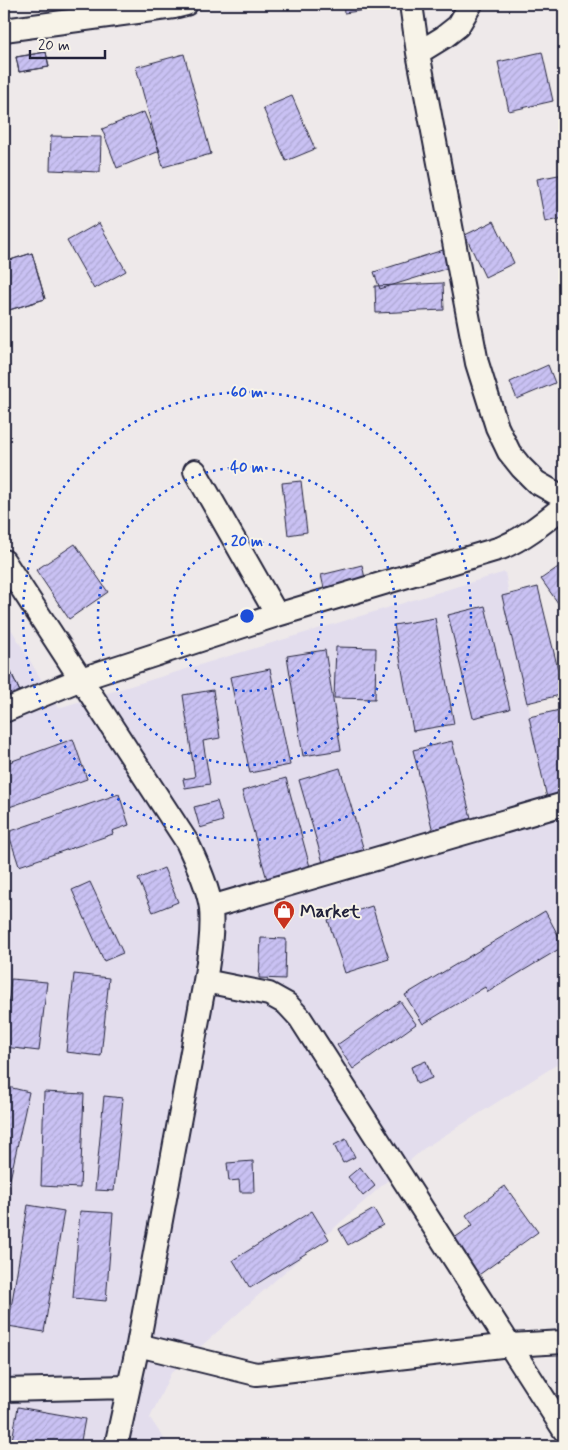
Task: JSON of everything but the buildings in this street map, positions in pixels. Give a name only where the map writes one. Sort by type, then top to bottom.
[{"type":"street","points":[[4,30],[186,4]]},
{"type":"street","points":[[411,4],[418,52],[477,363],[497,428],[509,452],[521,467],[536,482],[564,498]]},
{"type":"street","points":[[418,52],[444,37],[458,26],[471,4]]},
{"type":"street","points":[[195,471],[277,615]]},
{"type":"street","points":[[4,711],[81,679],[277,615],[501,548],[516,542],[528,534],[564,506]]},
{"type":"street","points":[[4,561],[187,842],[202,875],[211,907],[210,946],[205,981],[138,1345],[116,1446]]},
{"type":"street","points":[[211,907],[564,804]]},
{"type":"street","points":[[205,981],[269,994],[287,1004],[300,1018],[564,1430]]},
{"type":"street","points":[[138,1345],[256,1374],[266,1374],[510,1345],[564,1342]]},
{"type":"street","points":[[4,1390],[128,1388]]},
{"type":"shaded area","name":"Market","points":[[505,572],[545,799],[564,785],[564,1060],[423,1149],[171,1373],[150,1418],[169,1446],[4,1446],[4,617],[58,708]]},
{"type":"place","name":"Market","points":[[284,930]]}]
